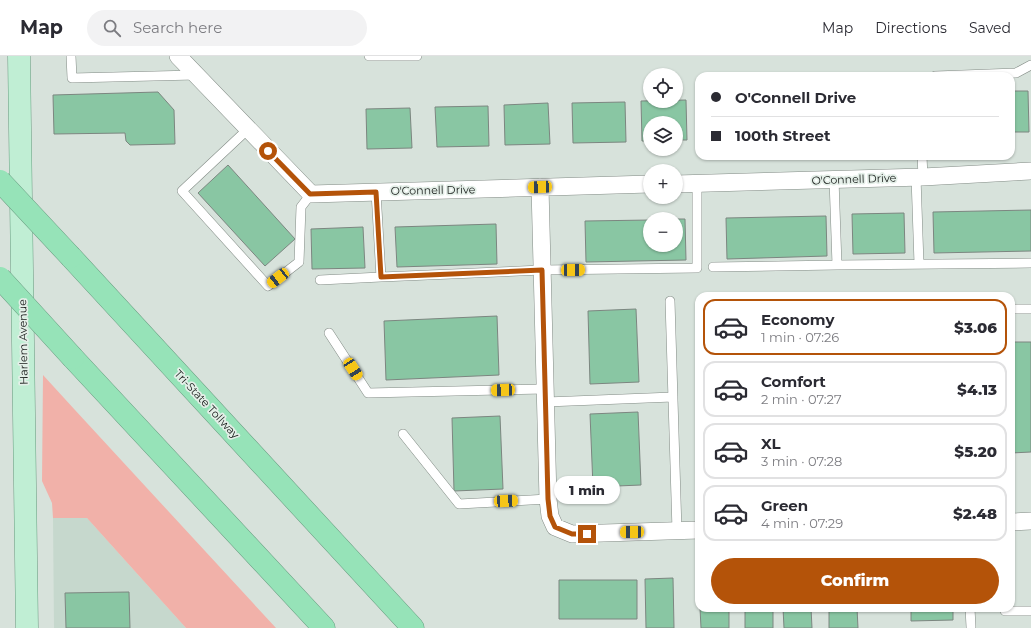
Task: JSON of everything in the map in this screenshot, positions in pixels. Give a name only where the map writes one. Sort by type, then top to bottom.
[{"type":"highway","name":"Tri-State Tollway","points":[[0,181],[413,628]]},
{"type":"highway","points":[[0,278],[324,628]]},
{"type":"main road","name":"Harlem Avenue","points":[[19,56],[27,628]]},
{"type":"street","points":[[178,56],[247,130],[310,194]]},
{"type":"street","name":"O'Connell Drive","points":[[683,184],[919,177],[1031,171]]},
{"type":"street","name":"O'Connell Drive","points":[[310,194],[643,184]]},
{"type":"street","points":[[540,187],[548,499],[550,516],[555,527],[572,534],[695,530]]},
{"type":"street","points":[[1015,522],[1031,521]]},
{"type":"lane","points":[[71,56],[72,78],[195,75]]},
{"type":"lane","points":[[369,56],[417,56]]},
{"type":"lane","points":[[1015,73],[1031,65]]},
{"type":"lane","points":[[247,130],[182,191],[268,286],[299,262],[301,207],[310,194]]},
{"type":"lane","points":[[919,264],[919,177],[921,160]]},
{"type":"lane","points":[[834,179],[837,266]]},
{"type":"lane","points":[[320,280],[542,270],[697,268],[697,183]]},
{"type":"lane","points":[[376,192],[381,277]]},
{"type":"lane","points":[[713,267],[1031,263]]},
{"type":"lane","points":[[670,301],[677,531]]},
{"type":"lane","points":[[1015,310],[1031,309]]},
{"type":"lane","points":[[329,333],[368,394],[673,397]]},
{"type":"lane","points":[[403,434],[459,504],[548,499]]},
{"type":"lane","points":[[1015,611],[1031,611]]},
{"type":"lane","points":[[970,612],[971,627]]},
{"type":"shaded area","points":[[43,375],[276,628],[186,628],[87,518],[53,518],[52,503],[42,481]]},
{"type":"shaded area","points":[[53,518],[87,518],[186,628],[54,628]]},
{"type":"building","points":[[1015,91],[1028,91],[1029,132],[1015,132]]},
{"type":"building","points":[[158,92],[174,110],[175,144],[130,145],[126,141],[125,133],[54,134],[53,95]]},
{"type":"building","points":[[683,100],[686,100],[687,140],[683,140],[683,116],[643,116],[642,141],[641,101],[643,101],[643,108],[683,108]]},
{"type":"building","points":[[625,102],[626,142],[573,143],[572,103]]},
{"type":"building","points":[[548,103],[550,144],[505,145],[504,105]]},
{"type":"building","points":[[488,106],[489,146],[437,147],[435,107]]},
{"type":"building","points":[[410,108],[412,148],[367,149],[366,109]]},
{"type":"building","points":[[228,165],[295,239],[265,266],[198,193]]},
{"type":"building","points":[[1031,210],[1031,251],[934,253],[933,212]]},
{"type":"building","points":[[904,213],[905,253],[853,254],[852,214]]},
{"type":"building","points":[[826,216],[827,256],[727,259],[726,218]]},
{"type":"building","points":[[683,219],[685,219],[686,260],[586,262],[585,221],[643,220],[643,252],[683,252]]},
{"type":"building","points":[[496,224],[497,264],[397,267],[395,227]]},
{"type":"building","points":[[363,227],[365,268],[312,269],[311,229]]},
{"type":"building","points":[[636,309],[639,382],[590,384],[588,311]]},
{"type":"building","points":[[497,316],[499,375],[386,380],[384,321]]},
{"type":"building","points":[[1015,342],[1031,342],[1031,452],[1015,453]]},
{"type":"building","points":[[638,412],[641,485],[593,487],[590,414]]},
{"type":"building","points":[[500,416],[503,489],[454,491],[452,418]]},
{"type":"building","points":[[673,578],[674,628],[646,628],[645,579]]},
{"type":"building","points":[[559,580],[637,580],[637,619],[559,619]]},
{"type":"building","points":[[129,592],[130,628],[66,628],[65,593]]},
{"type":"building","points":[[700,612],[729,612],[729,628],[701,628]]},
{"type":"building","points":[[745,612],[773,612],[773,628],[745,628]]},
{"type":"building","points":[[783,612],[811,612],[812,628],[784,628]]},
{"type":"building","points":[[829,612],[857,612],[858,628],[829,628]]},
{"type":"building","points":[[911,612],[953,612],[953,620],[911,621]]},
{"type":"route","points":[[268,151],[310,194],[376,192],[381,277],[542,270],[548,499],[550,516],[555,527],[572,534],[587,534]]}]
